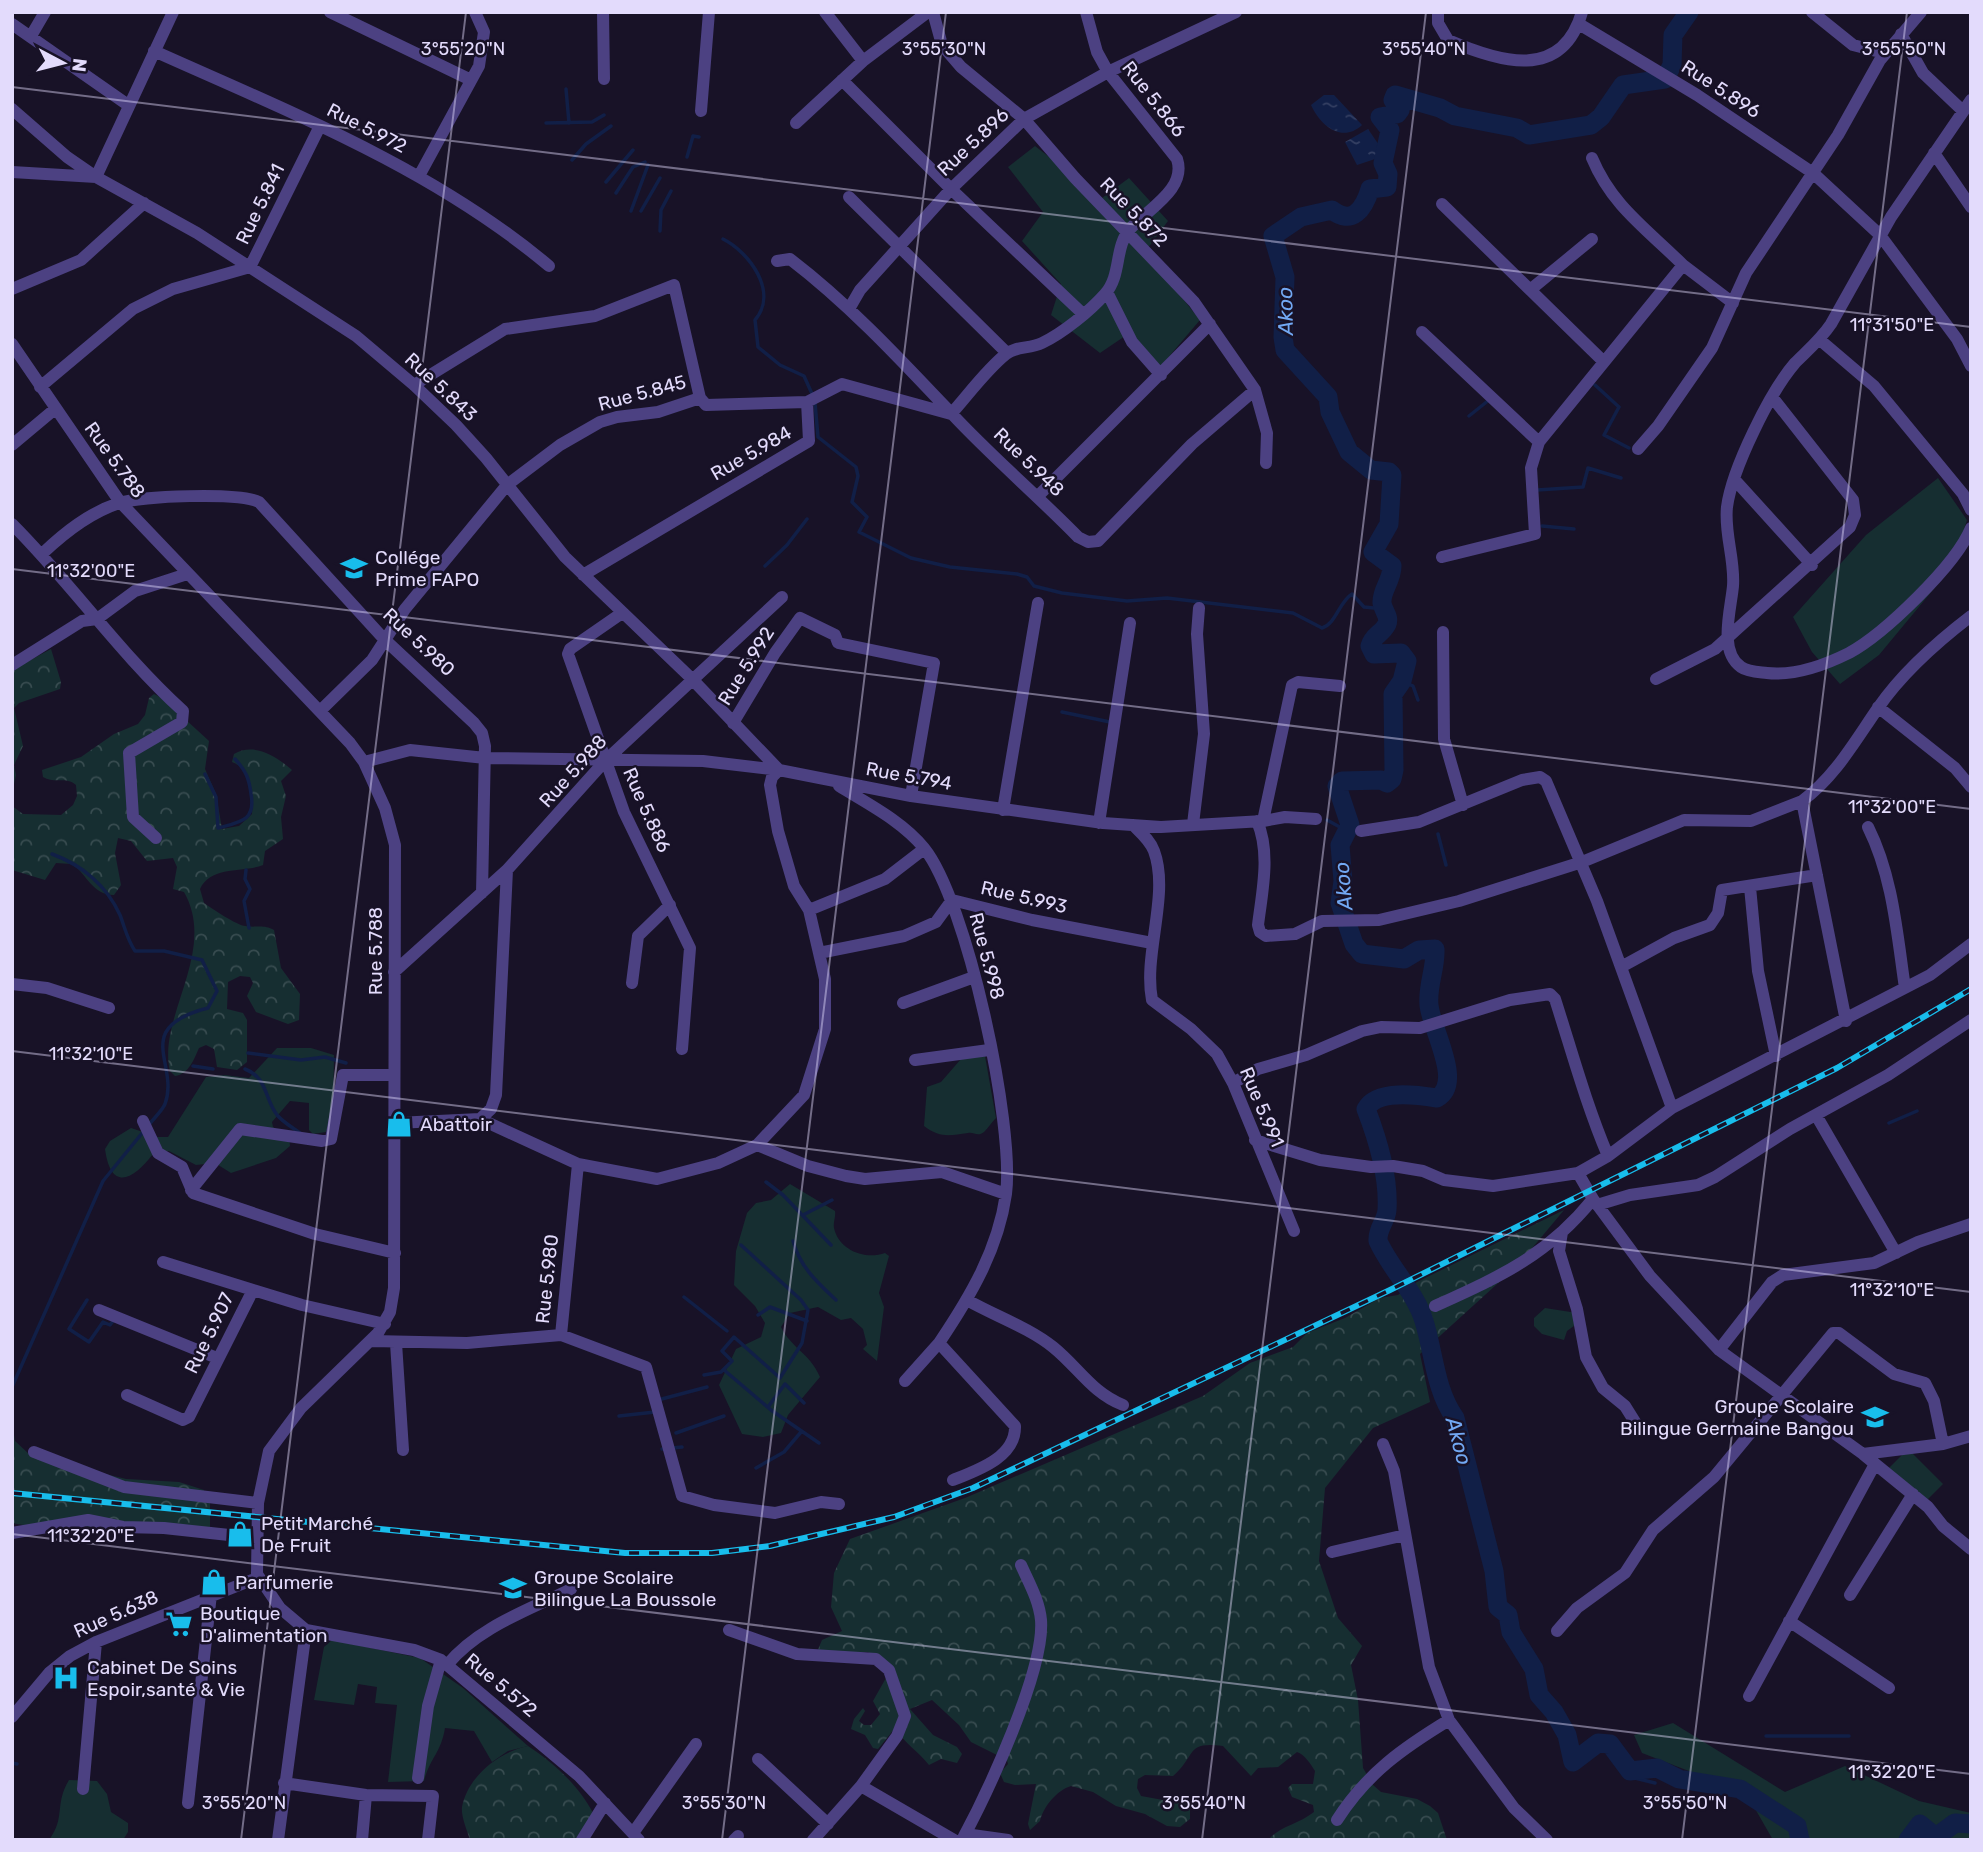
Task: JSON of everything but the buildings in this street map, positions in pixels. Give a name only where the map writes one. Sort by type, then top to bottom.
[{"type":"street","points":[[31,36],[45,12]]},
{"type":"street","points":[[12,172],[96,177],[173,12]]},
{"type":"street","points":[[330,12],[471,80]]},
{"type":"street","points":[[419,176],[471,80],[484,47],[484,32],[475,12]]},
{"type":"street","points":[[603,12],[604,79]]},
{"type":"street","points":[[701,111],[709,12]]},
{"type":"street","points":[[825,12],[863,61]]},
{"type":"street","points":[[796,124],[863,61],[931,12]]},
{"type":"street","name":"Rue 5.872","points":[[931,12],[942,45],[961,67],[1024,119],[1057,159],[1194,302],[1255,390],[1267,433],[1266,463]]},
{"type":"street","name":"Rue 5.866","points":[[1086,12],[1097,52],[1108,72],[1177,159],[1181,170],[1180,178],[1171,189],[1127,232],[1115,277],[1107,292]]},
{"type":"street","name":"Rue 5.896","points":[[849,309],[856,295],[951,189],[1024,119],[1108,72],[1236,12]]},
{"type":"street","points":[[1438,12],[1438,23],[1448,40],[1522,62],[1545,58],[1559,50],[1571,40],[1581,18]]},
{"type":"street","points":[[1812,12],[1853,45],[1884,53]]},
{"type":"street","points":[[1638,449],[1658,426],[1712,348],[1758,255],[1813,173],[1884,53],[1921,12]]},
{"type":"street","name":"Rue 5.896","points":[[1581,18],[1813,173],[1844,205],[1880,235],[1957,339],[1971,366]]},
{"type":"street","points":[[12,24],[128,105]]},
{"type":"street","points":[[1901,34],[1923,73],[1967,105],[1880,235],[1844,303],[1820,340],[1794,365],[1773,398],[1734,479],[1727,508],[1734,569],[1728,638],[1735,660],[1741,667],[1751,671],[1788,673],[1851,652],[1930,584],[1958,553],[1971,528]]},
{"type":"street","name":"Rue 5.972","points":[[154,51],[320,126],[419,176],[522,243],[549,265]]},
{"type":"street","points":[[842,80],[951,189],[1082,313]]},
{"type":"street","name":"Rue 5.843","points":[[12,109],[67,157],[96,177],[250,267],[356,336],[414,385],[456,425],[565,557],[691,678],[779,770]]},
{"type":"street","name":"Rue 5.841","points":[[40,387],[133,309],[173,289],[250,267],[320,126]]},
{"type":"street","points":[[1934,153],[1971,207]]},
{"type":"street","points":[[1592,158],[1605,187],[1619,205],[1683,265],[1732,303]]},
{"type":"street","points":[[849,197],[1007,353]]},
{"type":"street","points":[[12,289],[81,260],[144,203]]},
{"type":"street","points":[[1442,204],[1604,361]]},
{"type":"street","points":[[1530,290],[1592,239]]},
{"type":"street","name":"Rue 5.948","points":[[777,261],[790,259],[849,309],[921,378],[951,414],[1078,537],[1088,542],[1098,541],[1192,444],[1255,390]]},
{"type":"street","points":[[1442,557],[1535,534],[1531,468],[1539,442],[1683,265]]},
{"type":"street","name":"Rue 5.845","points":[[321,710],[372,660],[405,609],[507,485],[560,445],[600,422],[658,412],[700,398],[674,285],[595,316],[505,329],[414,385]]},
{"type":"street","points":[[807,402],[842,384],[951,414],[1007,353],[1045,342],[1107,292],[1132,342],[1161,375]]},
{"type":"street","points":[[1038,496],[1210,324]]},
{"type":"street","points":[[1422,332],[1539,442]]},
{"type":"street","points":[[1820,340],[1874,386],[1964,494],[1971,510]]},
{"type":"street","name":"Rue 5.788","points":[[12,344],[120,502],[321,710],[364,762],[385,807],[395,845],[394,1288],[385,1324],[372,1341],[300,1408],[272,1443],[258,1503],[257,1578]]},
{"type":"street","name":"Rue 5.984","points":[[583,575],[690,513],[725,489],[803,447],[810,435],[807,402],[722,407],[706,405],[700,398]]},
{"type":"street","points":[[1656,678],[1698,659],[1728,638],[1812,565],[1850,527],[1855,509],[1848,492],[1773,398]]},
{"type":"street","points":[[12,445],[55,409]]},
{"type":"street","points":[[1734,479],[1812,565]]},
{"type":"street","name":"Rue 5.980","points":[[120,502],[225,495],[259,502],[384,639],[474,723],[485,740],[482,893]]},
{"type":"street","points":[[43,553],[69,528],[120,502]]},
{"type":"street","points":[[12,524],[43,553],[97,619],[183,712],[184,718],[175,728],[130,753],[133,817],[156,838]]},
{"type":"street","points":[[12,665],[82,621],[97,619],[135,591],[187,573]]},
{"type":"street","name":"Rue 5.988","points":[[394,972],[507,870],[605,761],[691,678],[782,597]]},
{"type":"street","points":[[1003,810],[1038,603]]},
{"type":"street","points":[[1194,824],[1204,734],[1197,634],[1199,608]]},
{"type":"street","name":"Rue 5.886","points":[[622,613],[568,651],[624,812],[691,948],[682,1049]]},
{"type":"street","points":[[1340,687],[1298,682],[1292,685],[1260,821],[1264,852],[1260,932],[1266,936],[1295,933],[1322,921],[1380,919],[1459,901],[1581,862],[1684,820],[1751,821],[1802,801],[1832,771],[1878,707],[1946,636],[1971,617]]},
{"type":"street","name":"Rue 5.992","points":[[733,723],[775,653],[800,618],[835,635],[838,643],[934,663],[911,796]]},
{"type":"street","points":[[1099,823],[1130,623]]},
{"type":"street","points":[[1443,632],[1444,739],[1463,805]]},
{"type":"street","points":[[1878,707],[1955,768],[1971,787]]},
{"type":"street","name":"Rue 5.794","points":[[364,762],[410,750],[485,758],[605,761],[668,758],[779,770],[911,796],[1099,823],[1133,825],[1260,821]]},
{"type":"street","points":[[396,1123],[480,1119],[578,1164],[657,1179],[718,1163],[757,1145],[804,1095],[825,1029],[824,979],[809,910],[793,886],[778,831],[770,785],[772,777],[779,770]]},
{"type":"street","points":[[1361,831],[1419,822],[1522,780],[1541,777],[1550,789],[1581,862],[1672,1108]]},
{"type":"street","name":"Rue 5.998","points":[[832,782],[908,832],[924,849],[952,900],[974,976],[1006,1146],[1006,1194],[981,1275],[939,1342],[905,1381]]},
{"type":"street","points":[[1802,801],[1846,1021]]},
{"type":"street","points":[[1260,821],[1285,817],[1316,819]]},
{"type":"street","name":"Rue 5.991","points":[[1133,825],[1154,849],[1158,869],[1152,943],[1152,1000],[1203,1039],[1217,1054],[1233,1083],[1294,1231]]},
{"type":"street","points":[[1868,827],[1881,852],[1888,880],[1905,988]]},
{"type":"street","points":[[809,910],[885,879],[924,849]]},
{"type":"street","points":[[480,1119],[491,1109],[496,1095],[507,870]]},
{"type":"street","points":[[1621,967],[1674,938],[1710,925],[1718,913],[1722,890],[1816,874]]},
{"type":"street","points":[[1750,887],[1758,971],[1776,1056]]},
{"type":"street","name":"Rue 5.993","points":[[819,953],[904,936],[936,922],[952,900],[1032,920],[1152,943]]},
{"type":"street","points":[[632,983],[638,936],[670,905]]},
{"type":"street","points":[[1255,1140],[1321,1160],[1371,1167],[1394,1166],[1423,1171],[1444,1180],[1493,1186],[1578,1173],[1608,1156],[1672,1108],[1846,1021],[1930,975],[1971,944]]},
{"type":"street","points":[[903,1003],[974,976]]},
{"type":"street","points":[[12,984],[47,988],[109,1008]]},
{"type":"street","points":[[1233,1083],[1258,1069],[1306,1055],[1362,1031],[1381,1027],[1414,1029],[1510,1000],[1552,995],[1570,1043],[1572,1060],[1608,1156]]},
{"type":"street","points":[[1435,1306],[1534,1257],[1595,1202],[1698,1185],[1888,1075],[1971,1020]]},
{"type":"street","points":[[915,1060],[989,1050]]},
{"type":"street","points":[[191,1190],[240,1129],[322,1141],[331,1139],[343,1075],[393,1075]]},
{"type":"street","points":[[1816,1115],[1896,1253]]},
{"type":"street","points":[[144,1121],[158,1153],[182,1167],[191,1190],[197,1195],[315,1234],[395,1253]]},
{"type":"street","points":[[757,1145],[808,1166],[846,1176],[865,1179],[928,1171],[942,1172],[1006,1194]]},
{"type":"street","name":"Rue 5.980","points":[[372,1341],[515,1341],[561,1335],[578,1164]]},
{"type":"street","points":[[1578,1173],[1595,1202],[1650,1276],[1719,1350],[1913,1493],[1935,1514],[1942,1526],[1971,1549]]},
{"type":"street","points":[[1719,1350],[1772,1282],[1793,1274],[1874,1263],[1919,1242],[1971,1224]]},
{"type":"street","points":[[1562,1232],[1559,1251],[1577,1309],[1587,1357],[1603,1388],[1625,1406],[1635,1422]]},
{"type":"street","points":[[163,1262],[253,1290]]},
{"type":"street","name":"Rue 5.907","points":[[127,1395],[186,1419],[253,1290],[302,1305],[385,1324]]},
{"type":"street","points":[[967,1300],[1051,1345],[1078,1368],[1086,1382],[1108,1399],[1123,1405]]},
{"type":"street","points":[[99,1310],[217,1358]]},
{"type":"street","points":[[1557,1631],[1577,1608],[1625,1573],[1653,1530],[1714,1477],[1831,1334],[1839,1333],[1894,1374],[1921,1381],[1929,1387],[1943,1444]]},
{"type":"street","points":[[561,1335],[646,1367],[682,1496],[714,1505],[775,1513],[821,1502],[839,1504]]},
{"type":"street","points":[[939,1342],[1015,1426],[1015,1438],[1008,1451],[953,1480]]},
{"type":"street","points":[[396,1343],[403,1450]]},
{"type":"street","points":[[1863,1454],[1943,1444],[1971,1436]]},
{"type":"street","points":[[1383,1444],[1392,1460],[1429,1667],[1449,1720],[1514,1808],[1548,1840]]},
{"type":"street","points":[[34,1452],[124,1487],[258,1503]]},
{"type":"street","points":[[1749,1696],[1875,1464]]},
{"type":"street","points":[[1850,1595],[1913,1493]]},
{"type":"street","points":[[12,1533],[88,1520],[123,1527],[164,1528],[257,1538]]},
{"type":"street","points":[[1332,1552],[1405,1535]]},
{"type":"street","points":[[960,1838],[997,1768],[1036,1660],[1041,1624],[1039,1606],[1021,1565]]},
{"type":"street","points":[[257,1578],[280,1608],[304,1628],[278,1840]]},
{"type":"street","name":"Rue 5.638","points":[[12,1717],[27,1698],[70,1656],[96,1642],[211,1594],[257,1578]]},
{"type":"street","points":[[418,1778],[428,1706],[444,1662],[486,1631],[571,1589]]},
{"type":"street","points":[[188,1803],[211,1594]]},
{"type":"street","points":[[1789,1621],[1889,1688]]},
{"type":"street","name":"Rue 5.572","points":[[304,1628],[402,1648],[444,1662],[579,1776],[636,1837]]},
{"type":"street","points":[[729,1630],[797,1654],[873,1657],[887,1666],[905,1716],[897,1736],[861,1786],[813,1840]]},
{"type":"street","points":[[83,1789],[96,1642]]},
{"type":"street","points":[[12,1695],[27,1698]]},
{"type":"street","points":[[1337,1820],[1360,1786],[1410,1744],[1449,1720]]},
{"type":"street","points":[[636,1837],[696,1744]]},
{"type":"street","points":[[758,1759],[828,1824]]},
{"type":"street","points":[[284,1783],[366,1795],[433,1796],[428,1840]]},
{"type":"street","points":[[861,1786],[960,1838],[1008,1840]]},
{"type":"street","points":[[362,1840],[366,1795]]},
{"type":"street","points":[[582,1840],[605,1803]]},
{"type":"green space","points":[[1035,146],[1102,198],[1129,178],[1168,221],[1145,252],[1200,320],[1160,367],[1131,332],[1100,353],[1051,315],[1061,284],[1022,241],[1043,212],[1008,167]]},
{"type":"green space","points":[[1938,478],[1967,520],[1952,567],[1879,655],[1840,684],[1812,652],[1793,617],[1866,535]]},
{"type":"green space","points":[[51,649],[61,682],[60,689],[19,703],[14,708],[23,746],[14,765],[16,775],[12,793],[12,670]]},
{"type":"green space","points":[[154,694],[162,698],[209,741],[205,769],[216,794],[222,829],[239,826],[252,814],[248,777],[232,762],[234,754],[249,749],[257,750],[279,760],[292,770],[281,781],[286,796],[281,817],[283,839],[265,851],[263,865],[212,876],[200,889],[204,903],[231,920],[242,925],[274,930],[281,968],[300,994],[299,1020],[288,1024],[256,1012],[247,996],[253,983],[250,977],[240,976],[228,982],[227,1009],[243,1013],[247,1020],[247,1062],[237,1070],[217,1067],[214,1049],[206,1045],[199,1048],[190,1065],[180,1075],[175,1076],[170,1071],[168,1050],[171,1029],[191,961],[194,938],[193,915],[184,892],[173,889],[177,867],[173,858],[147,861],[131,841],[118,838],[115,853],[121,885],[114,895],[100,892],[72,864],[56,863],[45,880],[12,870],[12,806],[23,814],[61,815],[73,805],[77,796],[76,785],[68,781],[47,779],[43,777],[42,770],[81,757],[114,734],[138,724],[145,715],[149,698]]},
{"type":"green space","points":[[277,1048],[311,1048],[334,1055],[333,1114],[326,1132],[313,1134],[309,1130],[309,1103],[290,1101],[272,1122],[273,1127],[289,1137],[290,1146],[276,1158],[231,1173],[215,1163],[196,1165],[169,1151],[153,1154],[131,1175],[118,1177],[112,1172],[105,1149],[110,1141],[131,1128],[158,1137],[168,1137],[206,1077],[225,1075],[249,1078]]},
{"type":"green space","points":[[985,1056],[996,1118],[986,1130],[980,1134],[946,1135],[924,1126],[927,1087],[941,1082],[961,1059]]},
{"type":"green space","points":[[790,1184],[835,1211],[834,1228],[841,1243],[847,1248],[862,1254],[885,1253],[889,1256],[879,1293],[884,1307],[877,1361],[863,1349],[867,1345],[863,1329],[851,1318],[841,1320],[818,1307],[790,1313],[781,1327],[790,1341],[811,1362],[820,1377],[788,1415],[781,1433],[763,1437],[742,1434],[719,1385],[736,1349],[761,1337],[765,1323],[755,1306],[734,1285],[736,1251],[747,1213],[756,1203],[771,1200]]},
{"type":"green space","points":[[1564,1210],[1518,1265],[1420,1354],[1430,1402],[1373,1428],[1325,1488],[1319,1561],[1338,1618],[1362,1646],[1351,1665],[1358,1700],[1363,1768],[1373,1785],[1381,1792],[1417,1799],[1430,1806],[1438,1813],[1447,1840],[1268,1840],[1278,1831],[1314,1812],[1313,1805],[1292,1797],[1288,1788],[1292,1784],[1313,1784],[1315,1771],[1305,1757],[1297,1752],[1278,1767],[1258,1768],[1251,1776],[1223,1746],[1211,1745],[1193,1751],[1173,1776],[1145,1775],[1138,1779],[1137,1788],[1141,1796],[1190,1805],[1190,1819],[1180,1827],[1167,1826],[1145,1814],[1116,1806],[1093,1792],[1071,1786],[1051,1800],[1040,1821],[1030,1830],[1028,1824],[1036,1784],[1015,1785],[1004,1782],[1000,1773],[1008,1764],[1007,1760],[971,1742],[959,1725],[932,1700],[910,1709],[933,1735],[957,1747],[962,1754],[957,1763],[941,1759],[929,1765],[895,1728],[878,1749],[873,1748],[865,1735],[851,1729],[854,1719],[863,1708],[865,1711],[859,1721],[864,1725],[871,1725],[880,1714],[873,1701],[886,1678],[888,1666],[868,1652],[817,1652],[822,1640],[842,1631],[831,1607],[834,1573],[850,1539],[965,1498],[1203,1396],[1250,1363],[1293,1347],[1307,1333],[1345,1318],[1380,1298],[1398,1295],[1417,1282]]},
{"type":"green space","points":[[1545,1308],[1577,1313],[1578,1323],[1567,1331],[1564,1340],[1542,1334],[1534,1326],[1534,1318]]},
{"type":"green space","points":[[12,1423],[15,1441],[31,1456],[126,1479],[179,1482],[204,1490],[204,1501],[210,1502],[210,1528],[29,1526],[12,1523]]},
{"type":"green space","points":[[1908,1449],[1943,1484],[1921,1506],[1886,1471]]},
{"type":"green space","points":[[332,1640],[420,1658],[463,1688],[528,1746],[508,1751],[492,1762],[474,1731],[445,1728],[441,1744],[424,1781],[388,1782],[397,1705],[375,1703],[377,1687],[358,1684],[354,1705],[314,1700],[324,1647]]},
{"type":"green space","points":[[1673,1723],[1785,1792],[1845,1766],[1919,1801],[1971,1813],[1971,1840],[1773,1840],[1746,1793],[1642,1753],[1634,1735]]},
{"type":"green space","points":[[528,1746],[565,1776],[593,1813],[576,1840],[470,1840],[462,1807],[471,1785],[486,1767],[496,1760]]},
{"type":"green space","points":[[69,1780],[97,1781],[107,1794],[111,1812],[128,1823],[128,1832],[123,1840],[49,1840],[57,1824],[62,1797]]},
{"type":"water","points":[[1324,95],[1334,95],[1362,125],[1347,133],[1327,126],[1311,105]]},
{"type":"water","points":[[1368,129],[1383,151],[1375,159],[1357,165],[1345,142]]},
{"type":"waterway","name":"Akoo","points":[[1689,12],[1673,35],[1672,65],[1665,79],[1623,85],[1601,117],[1591,125],[1529,135],[1517,128],[1455,116],[1440,108],[1395,95],[1393,100],[1400,110],[1397,114],[1380,117],[1390,130],[1383,163],[1388,174],[1387,187],[1370,189],[1361,209],[1351,216],[1339,215],[1332,210],[1301,217],[1273,236],[1285,277],[1285,350],[1328,397],[1330,412],[1349,452],[1371,470],[1389,472],[1392,475],[1389,524],[1373,552],[1392,566],[1382,598],[1388,621],[1370,646],[1374,654],[1401,653],[1407,661],[1402,681],[1393,694],[1394,770],[1392,779],[1387,783],[1381,780],[1342,781],[1337,786],[1350,825],[1340,845],[1343,881],[1340,903],[1354,944],[1362,954],[1404,959],[1419,950],[1435,949],[1429,1005],[1444,1055],[1447,1081],[1444,1091],[1437,1098],[1388,1096],[1379,1098],[1366,1109],[1378,1146],[1386,1185],[1387,1210],[1378,1241],[1415,1300],[1424,1321],[1443,1396],[1455,1418],[1494,1571],[1498,1607],[1508,1615],[1511,1632],[1534,1669],[1539,1695],[1554,1712],[1567,1735],[1573,1762],[1598,1743],[1610,1744],[1630,1771],[1657,1768],[1679,1779],[1740,1789],[1797,1826],[1800,1840]]},
{"type":"waterway","points":[[953,49],[968,42]]},
{"type":"waterway","points":[[566,89],[569,123]]},
{"type":"waterway","points":[[546,123],[592,122],[604,115]]},
{"type":"waterway","points":[[572,160],[586,144],[611,126]]},
{"type":"waterway","points":[[687,157],[693,136],[699,137]]},
{"type":"waterway","points":[[606,182],[633,150]]},
{"type":"waterway","points":[[616,193],[633,167],[645,162]]},
{"type":"waterway","points":[[631,211],[648,165]]},
{"type":"waterway","points":[[641,211],[660,178]]},
{"type":"waterway","points":[[660,231],[661,210],[671,191]]},
{"type":"waterway","points":[[723,239],[751,263],[762,285],[762,309],[755,320],[758,347],[780,365],[804,376],[813,396]]},
{"type":"waterway","points":[[1595,385],[1619,407],[1604,435],[1629,448]]},
{"type":"waterway","points":[[1469,416],[1489,400]]},
{"type":"waterway","points":[[815,403],[818,437],[856,467],[858,476],[852,502],[867,517],[859,532],[911,558],[950,567],[1017,574],[1027,577],[1034,586],[1062,593],[1127,601],[1167,598],[1293,613],[1322,628],[1331,622],[1352,594],[1364,607],[1384,609]]},
{"type":"waterway","points":[[1537,490],[1583,487],[1588,468],[1621,478]]},
{"type":"waterway","points":[[765,566],[787,545],[807,519]]},
{"type":"waterway","points":[[1542,526],[1574,529]]},
{"type":"waterway","points":[[1402,681],[1413,686],[1418,700]]},
{"type":"waterway","points":[[1062,712],[1110,722]]},
{"type":"waterway","points":[[205,774],[216,797],[218,828],[239,822],[249,815],[252,803],[248,779],[235,759]]},
{"type":"waterway","points":[[1327,820],[1347,831]]},
{"type":"waterway","points":[[1438,834],[1446,865]]},
{"type":"waterway","points":[[52,854],[83,870],[101,886],[115,905],[135,951],[164,951],[202,960],[217,991],[208,1008],[184,1016],[170,1026],[164,1037],[168,1089],[164,1107],[148,1126]]},
{"type":"waterway","points":[[246,870],[245,879],[250,889],[244,901],[249,928]]},
{"type":"waterway","points":[[248,1053],[301,1060],[325,1057],[346,1063]]},
{"type":"waterway","points":[[193,1066],[213,1069]]},
{"type":"waterway","points":[[245,1069],[262,1083],[277,1115],[300,1133]]},
{"type":"waterway","points":[[1889,1123],[1917,1111]]},
{"type":"waterway","points":[[12,1387],[103,1181],[143,1132]]},
{"type":"waterway","points":[[766,1182],[783,1195],[831,1245]]},
{"type":"waterway","points":[[803,1215],[832,1200]]},
{"type":"waterway","points":[[793,1241],[805,1266],[836,1300]]},
{"type":"waterway","points":[[704,1375],[721,1372],[732,1361],[722,1351],[734,1337],[780,1378],[802,1343],[808,1310],[801,1300],[741,1245]]},
{"type":"waterway","points":[[684,1297],[727,1331]]},
{"type":"waterway","points":[[87,1300],[69,1329],[89,1342],[103,1322],[110,1325],[113,1321]]},
{"type":"waterway","points":[[758,1315],[770,1307],[807,1321]]},
{"type":"waterway","points":[[724,1370],[771,1410],[819,1443]]},
{"type":"waterway","points":[[768,1407],[785,1384],[804,1403]]},
{"type":"waterway","points":[[658,1400],[707,1387]]},
{"type":"waterway","points":[[619,1416],[655,1412]]},
{"type":"waterway","points":[[676,1433],[724,1416]]},
{"type":"waterway","points":[[756,1468],[784,1452],[801,1432]]},
{"type":"waterway","points":[[662,1449],[682,1447]]},
{"type":"waterway","points":[[1766,1736],[1849,1736]]},
{"type":"waterway","points":[[12,1763],[17,1764]]},
{"type":"waterway","points":[[1630,1771],[1631,1777],[1655,1783]]},
{"type":"waterway","name":"Akoo","points":[[1908,1840],[1920,1824],[1936,1837],[1955,1823],[1971,1824]]},
{"type":"railway","points":[[12,1493],[625,1553],[712,1553],[770,1546],[894,1517],[973,1488],[1390,1290],[1837,1068],[1971,989]]},
{"type":"place","name":"Collége Prime FAPO","points":[[354,568]]},
{"type":"place","name":"Abattoir","points":[[399,1124]]},
{"type":"place","name":"Groupe Scolaire Bilingue Germaine Bangou","points":[[1875,1417]]},
{"type":"place","name":"Petit Marché De Fruit","points":[[240,1534]]},
{"type":"place","name":"Parfumerie","points":[[214,1582]]},
{"type":"place","name":"Groupe Scolaire Bilingue La Boussole","points":[[513,1588]]},
{"type":"place","name":"Boutique D'alimentation","points":[[179,1624]]},
{"type":"place","name":"Cabinet De Soins Espoir,santé & Vie","points":[[66,1678]]}]
